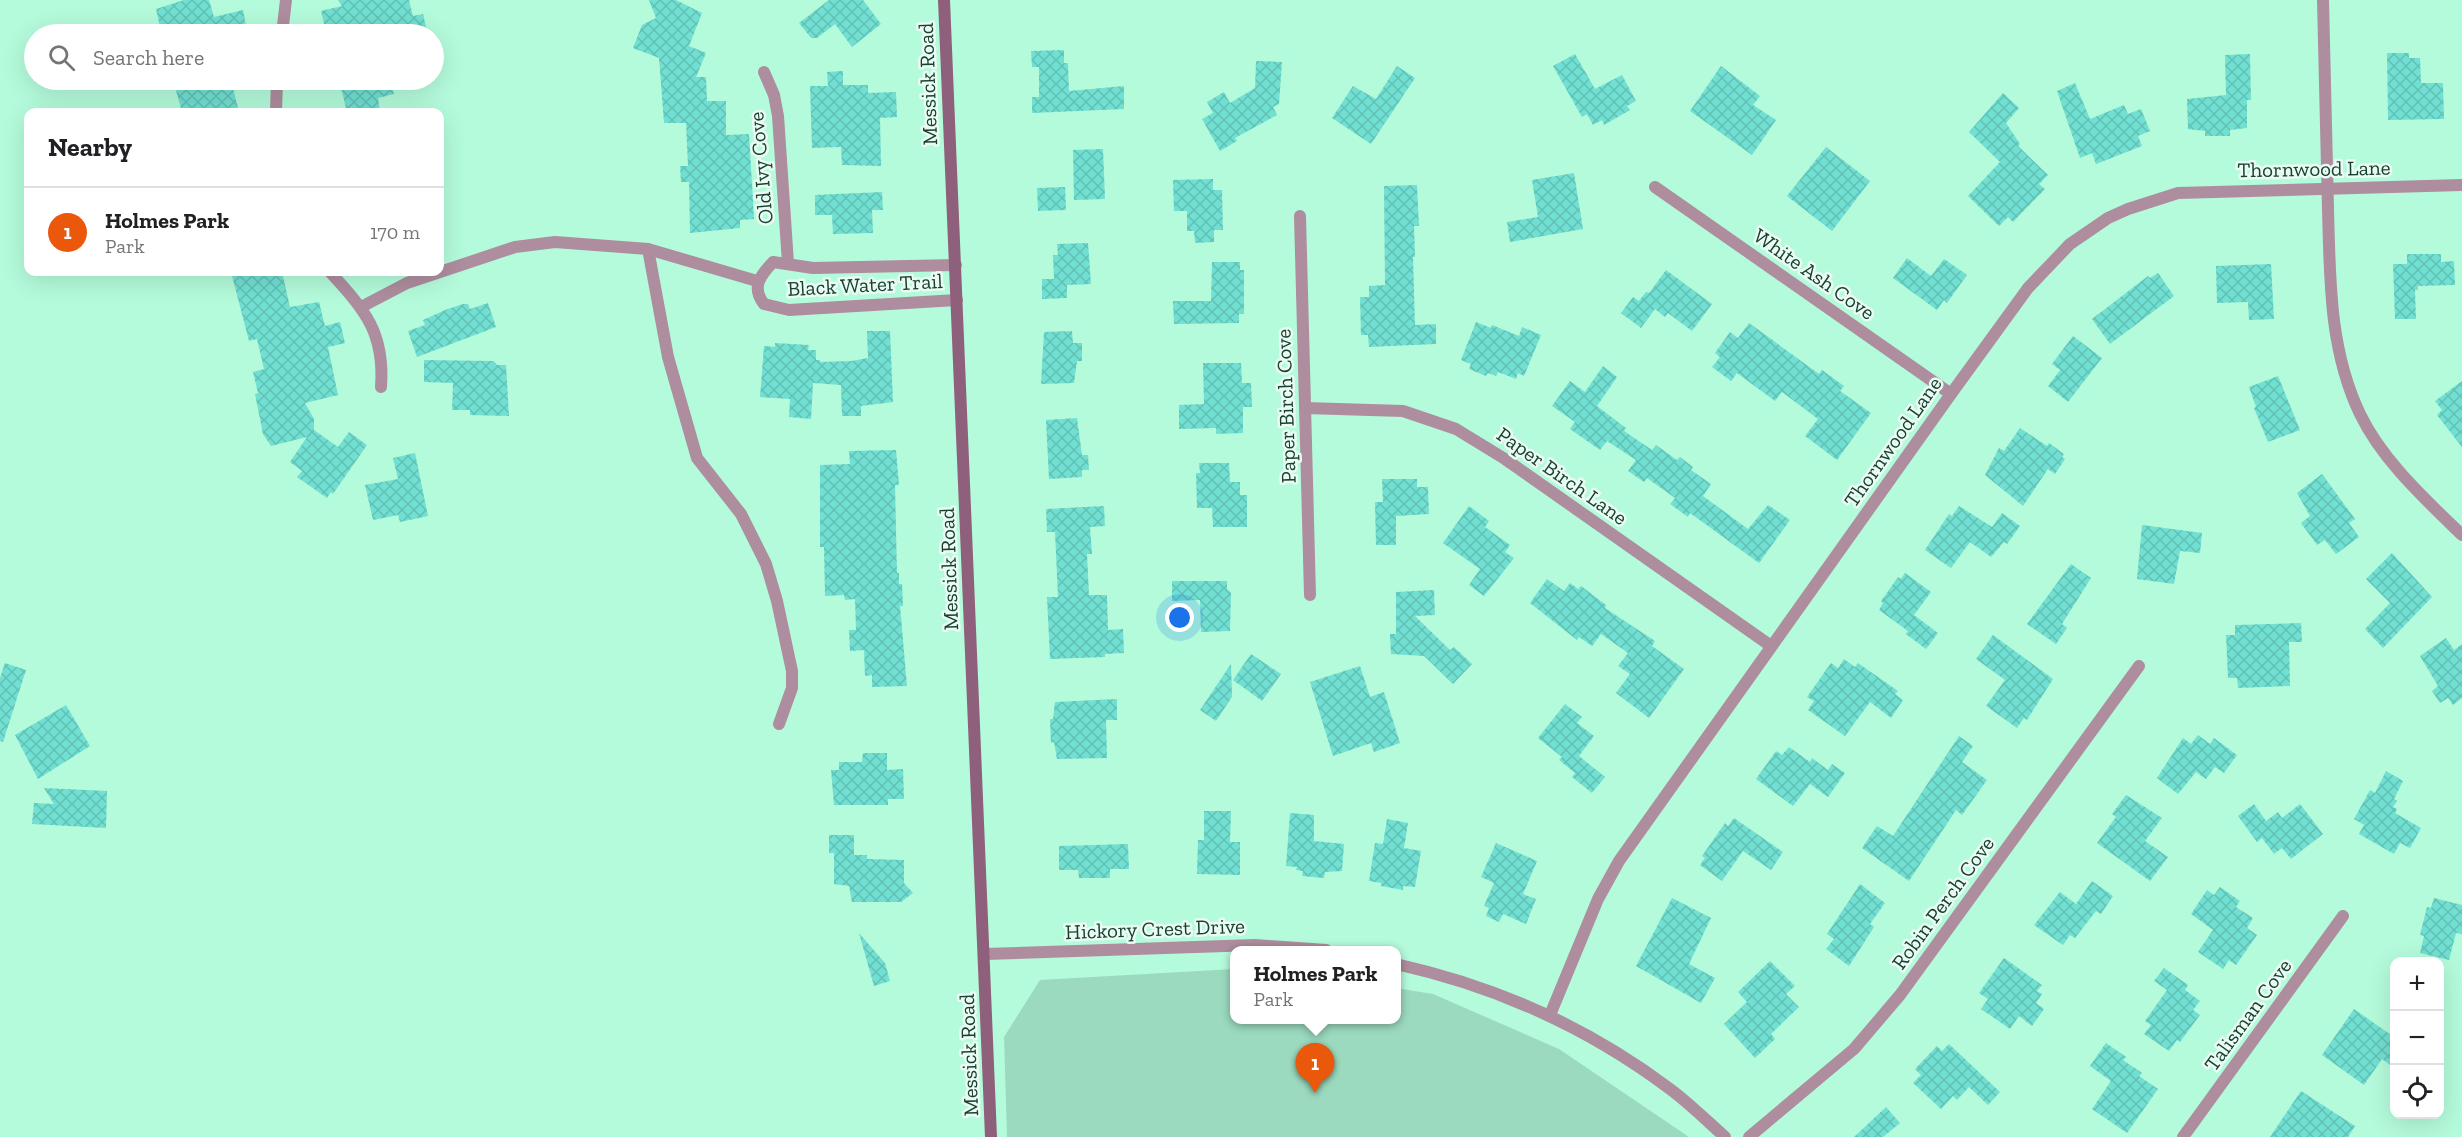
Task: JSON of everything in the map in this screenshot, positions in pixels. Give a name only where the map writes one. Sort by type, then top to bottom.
[{"type":"street","points":[[283,24],[286,0]]},
{"type":"street","name":"Messick Road","points":[[944,0],[991,1137]]},
{"type":"street","points":[[2323,0],[2332,319],[2337,351],[2360,415],[2379,444],[2404,475],[2462,535]]},
{"type":"street","name":"Old Ivy Cove","points":[[764,72],[774,95],[778,116],[788,263]]},
{"type":"street","points":[[276,108],[277,90]]},
{"type":"street","name":"Thornwood Lane","points":[[1550,1015],[1598,898],[1619,861],[1951,394],[2049,264],[2070,244],[2108,218],[2151,199],[2178,193],[2462,185]]},
{"type":"street","name":"White Ash Cove","points":[[1655,187],[1951,394]]},
{"type":"street","name":"Paper Birch Cove","points":[[1300,216],[1310,595]]},
{"type":"street","name":"Black Water Trail","points":[[444,271],[515,247],[555,242],[648,249],[757,281]]},
{"type":"street","points":[[648,249],[668,357],[697,458],[741,514],[766,564],[777,602],[792,671],[792,688],[779,724]]},
{"type":"street","name":"Black Water Trail","points":[[956,265],[813,268],[773,262],[757,281],[756,294],[764,304],[789,310],[957,300]]},
{"type":"street","points":[[334,276],[363,306],[383,360],[381,387]]},
{"type":"street","name":"Black Water Trail","points":[[363,306],[407,283],[428,276]]},
{"type":"street","name":"Paper Birch Lane","points":[[1305,408],[1403,411],[1456,429],[1505,459],[1771,646]]},
{"type":"street","name":"Robin Perch Cove","points":[[1749,1137],[1854,1048],[1894,1002],[2139,666]]},
{"type":"street","name":"Talisman Cove","points":[[2183,1137],[2343,916]]},
{"type":"street","name":"Hickory Crest Drive","points":[[985,954],[1222,945],[1264,946]]},
{"type":"street","points":[[1401,965],[1470,984],[1550,1015],[1609,1047],[1671,1089],[1725,1137]]},
{"type":"green space","points":[[1230,969],[1230,1024],[1401,1024],[1401,989],[1433,994],[1559,1049],[1689,1137],[1007,1137],[1004,1037],[1040,980]]},
{"type":"building","points":[[184,0],[209,0],[214,17],[243,10],[246,24],[159,24],[156,9]]},
{"type":"building","points":[[338,0],[409,0],[413,16],[423,14],[425,24],[324,24],[321,11],[342,6]]},
{"type":"building","points":[[649,0],[676,0],[702,13],[689,46],[706,53],[696,77],[706,77],[707,101],[726,101],[726,135],[749,134],[754,219],[740,220],[740,228],[690,233],[689,182],[681,182],[680,166],[688,166],[686,123],[664,123],[659,58],[633,48],[642,25],[656,18]]},
{"type":"building","points":[[829,0],[863,0],[881,24],[852,47],[835,24],[817,38],[811,38],[799,23]]},
{"type":"building","points":[[1064,50],[1064,63],[1068,63],[1069,91],[1124,86],[1124,109],[1032,113],[1032,97],[1039,97],[1039,67],[1032,67],[1031,51]]},
{"type":"building","points":[[2387,53],[2409,53],[2409,58],[2420,58],[2421,83],[2443,83],[2444,119],[2388,120]]},
{"type":"building","points":[[1575,54],[1595,89],[1622,75],[1636,101],[1627,106],[1630,110],[1604,125],[1602,120],[1593,125],[1587,114],[1582,117],[1553,66]]},
{"type":"building","points":[[2250,54],[2251,100],[2247,100],[2247,128],[2230,130],[2230,136],[2205,136],[2205,131],[2188,129],[2187,99],[2226,95],[2225,55]]},
{"type":"building","points":[[1256,61],[1282,62],[1279,104],[1273,107],[1277,115],[1235,138],[1237,141],[1220,151],[1202,119],[1213,113],[1207,102],[1224,92],[1230,103],[1255,88]]},
{"type":"building","points":[[1397,66],[1415,78],[1371,144],[1332,118],[1353,86],[1376,99]]},
{"type":"building","points":[[1721,66],[1760,96],[1753,105],[1776,120],[1752,155],[1690,111]]},
{"type":"building","points":[[843,71],[843,85],[868,85],[868,93],[896,92],[897,117],[880,118],[881,166],[842,165],[841,147],[812,148],[810,86],[828,86],[827,72]]},
{"type":"building","points":[[2075,83],[2090,119],[2124,105],[2128,114],[2141,109],[2150,131],[2138,136],[2142,146],[2096,164],[2092,153],[2080,158],[2057,91]]},
{"type":"building","points":[[176,90],[234,90],[238,108],[181,108]]},
{"type":"building","points":[[342,90],[393,90],[394,94],[378,98],[379,108],[346,108]]},
{"type":"building","points":[[2003,93],[2019,108],[2006,123],[2020,144],[2018,146],[2048,175],[2039,184],[2045,189],[2013,222],[2008,217],[1999,226],[1968,196],[2000,162],[1969,132]]},
{"type":"building","points":[[1826,147],[1870,181],[1832,231],[1787,196]]},
{"type":"building","points":[[1103,149],[1105,199],[1074,200],[1073,150]]},
{"type":"building","points":[[1574,173],[1583,229],[1510,242],[1507,222],[1538,217],[1532,180]]},
{"type":"building","points":[[1213,179],[1213,190],[1222,190],[1223,230],[1214,230],[1214,242],[1195,243],[1194,231],[1187,231],[1187,211],[1174,211],[1173,180]]},
{"type":"building","points":[[1417,185],[1419,226],[1414,226],[1415,257],[1413,257],[1415,325],[1436,324],[1436,344],[1369,347],[1368,335],[1361,335],[1360,297],[1369,297],[1369,286],[1385,285],[1384,186]]},
{"type":"building","points":[[1065,187],[1066,210],[1038,211],[1037,188]]},
{"type":"building","points":[[882,192],[883,210],[872,210],[873,233],[833,234],[832,215],[815,215],[815,195]]},
{"type":"building","points":[[1088,243],[1091,284],[1067,285],[1067,298],[1042,299],[1042,279],[1054,279],[1053,255],[1058,255],[1057,244]]},
{"type":"building","points":[[2407,254],[2441,254],[2441,262],[2454,261],[2455,285],[2418,286],[2418,290],[2415,290],[2416,319],[2395,319],[2393,264],[2407,264]]},
{"type":"building","points":[[1907,258],[1931,276],[1944,259],[1967,275],[1947,303],[1944,300],[1937,310],[1893,278]]},
{"type":"building","points":[[1212,262],[1240,262],[1240,270],[1244,270],[1244,314],[1239,314],[1239,323],[1174,324],[1173,301],[1211,301]]},
{"type":"building","points":[[2271,264],[2274,319],[2249,320],[2248,302],[2217,303],[2216,266]]},
{"type":"building","points":[[1666,270],[1712,304],[1692,331],[1668,313],[1665,317],[1655,309],[1641,328],[1621,313],[1633,297],[1639,301],[1646,292],[1649,293]]},
{"type":"building","points":[[2158,273],[2174,296],[2110,344],[2092,319],[2148,276],[2150,278]]},
{"type":"building","points":[[232,276],[283,276],[290,307],[319,302],[325,326],[340,322],[345,343],[328,347],[338,395],[305,403],[314,419],[314,430],[338,447],[349,432],[367,445],[333,494],[331,492],[327,498],[297,477],[302,471],[290,462],[307,437],[271,446],[263,434],[253,372],[264,369],[257,339],[249,341]]},
{"type":"building","points":[[488,303],[496,327],[417,357],[408,331],[425,325],[423,320],[445,310],[463,304],[468,304],[470,309]]},
{"type":"building","points":[[1476,322],[1491,328],[1492,325],[1519,336],[1522,327],[1541,335],[1524,376],[1518,373],[1516,379],[1498,372],[1496,376],[1488,373],[1486,376],[1469,369],[1471,364],[1461,360]]},
{"type":"building","points":[[1749,323],[1819,374],[1822,370],[1844,386],[1840,391],[1871,413],[1837,460],[1805,436],[1818,419],[1782,392],[1775,401],[1737,373],[1731,381],[1712,367],[1720,357],[1715,353],[1730,332],[1738,338]]},
{"type":"building","points":[[867,331],[890,331],[893,402],[861,406],[861,416],[842,416],[841,385],[813,383],[811,419],[789,417],[790,399],[760,397],[764,346],[775,347],[775,343],[809,345],[808,350],[816,350],[816,360],[820,362],[851,361],[868,358]]},
{"type":"building","points":[[1072,331],[1073,343],[1082,343],[1082,361],[1077,361],[1074,383],[1041,384],[1044,332]]},
{"type":"building","points":[[2073,336],[2102,358],[2068,402],[2048,386],[2060,370],[2052,364]]},
{"type":"building","points":[[424,360],[493,361],[497,365],[506,365],[509,416],[470,415],[470,410],[452,410],[453,383],[424,382]]},
{"type":"building","points":[[1203,363],[1241,363],[1242,383],[1251,383],[1252,407],[1243,407],[1243,433],[1216,434],[1216,428],[1179,429],[1179,405],[1204,404]]},
{"type":"building","points":[[1603,366],[1617,377],[1597,406],[1626,428],[1624,431],[1652,450],[1656,445],[1677,460],[1680,457],[1693,467],[1691,470],[1711,484],[1703,496],[1748,529],[1768,505],[1790,520],[1759,563],[1690,513],[1688,517],[1670,504],[1675,498],[1647,478],[1644,482],[1628,471],[1636,460],[1607,441],[1600,450],[1570,429],[1575,422],[1552,406],[1570,381],[1585,392]]},
{"type":"building","points":[[2278,376],[2300,430],[2268,442],[2254,408],[2256,407],[2249,387]]},
{"type":"building","points":[[2462,381],[2462,447],[2437,415],[2442,410],[2435,401]]},
{"type":"building","points":[[1077,418],[1082,455],[1088,455],[1089,470],[1082,470],[1082,477],[1049,479],[1046,420]]},
{"type":"building","points":[[2020,428],[2047,446],[2049,443],[2064,454],[2062,457],[2065,459],[2055,474],[2048,469],[2023,506],[1985,475],[1999,448],[2004,451]]},
{"type":"building","points":[[896,450],[899,485],[895,485],[897,573],[899,573],[899,584],[902,584],[903,606],[900,606],[907,686],[872,687],[872,675],[865,676],[864,650],[850,651],[849,630],[856,630],[855,599],[845,600],[844,595],[825,596],[824,547],[820,547],[820,465],[850,464],[849,451]]},
{"type":"building","points":[[415,453],[428,516],[400,522],[398,515],[373,520],[365,485],[398,479],[393,458]]},
{"type":"building","points":[[1199,463],[1229,463],[1230,482],[1240,482],[1240,495],[1247,495],[1247,527],[1213,527],[1212,508],[1197,508],[1196,473],[1200,473]]},
{"type":"building","points":[[2322,474],[2355,519],[2349,523],[2359,537],[2336,554],[2325,540],[2317,545],[2301,523],[2310,516],[2297,493]]},
{"type":"building","points":[[1382,479],[1417,479],[1417,487],[1428,487],[1429,514],[1396,516],[1396,545],[1376,545],[1375,502],[1383,502]]},
{"type":"building","points":[[1104,506],[1105,526],[1090,527],[1092,554],[1087,554],[1089,595],[1107,595],[1108,630],[1123,629],[1124,653],[1105,654],[1105,657],[1050,659],[1047,597],[1058,597],[1055,532],[1047,532],[1046,509]]},
{"type":"building","points":[[1469,506],[1489,521],[1485,527],[1510,545],[1505,552],[1514,558],[1484,596],[1469,585],[1480,569],[1443,543]]},
{"type":"building","points":[[1959,506],[1992,527],[2002,513],[2020,526],[2007,544],[2004,542],[1991,557],[1970,542],[1951,568],[1925,550],[1949,514],[1952,516]]},
{"type":"building","points":[[2142,525],[2202,533],[2200,553],[2180,551],[2174,584],[2137,579]]},
{"type":"building","points":[[2392,553],[2432,597],[2383,648],[2365,629],[2390,603],[2366,579]]},
{"type":"building","points":[[2071,564],[2091,578],[2062,624],[2067,628],[2056,644],[2027,624]]},
{"type":"building","points":[[1905,573],[1931,592],[1914,615],[1938,633],[1926,649],[1906,634],[1908,631],[1879,610],[1883,603],[1881,601],[1898,577],[1901,579]]},
{"type":"building","points":[[1547,579],[1564,591],[1570,583],[1578,589],[1581,586],[1606,605],[1605,608],[1655,641],[1652,646],[1684,669],[1649,718],[1616,693],[1630,674],[1618,666],[1628,653],[1601,634],[1592,646],[1579,637],[1577,640],[1530,603]]},
{"type":"building","points":[[1172,581],[1227,581],[1227,589],[1231,593],[1230,631],[1201,632],[1200,600],[1172,601]]},
{"type":"building","points":[[1434,590],[1435,615],[1415,616],[1450,650],[1454,647],[1472,664],[1453,684],[1424,656],[1391,654],[1390,634],[1396,634],[1396,592]]},
{"type":"building","points":[[2301,623],[2302,642],[2289,642],[2290,686],[2238,688],[2237,678],[2228,678],[2226,635],[2235,635],[2235,625]]},
{"type":"building","points":[[1993,635],[2053,679],[2027,720],[2024,718],[2017,728],[1986,706],[2005,680],[1976,659]]},
{"type":"building","points":[[2446,638],[2454,650],[2462,644],[2462,698],[2453,705],[2448,698],[2440,703],[2432,691],[2438,686],[2420,656]]},
{"type":"building","points":[[1251,654],[1281,674],[1262,701],[1233,680]]},
{"type":"building","points":[[1844,659],[1855,667],[1858,663],[1898,691],[1895,694],[1903,700],[1891,718],[1870,702],[1845,736],[1808,710],[1814,701],[1807,697],[1831,663],[1838,668]]},
{"type":"building","points":[[5,663],[26,670],[3,742],[0,741],[0,678]]},
{"type":"building","points":[[1231,664],[1232,697],[1216,721],[1200,710]]},
{"type":"building","points":[[1360,666],[1370,697],[1384,692],[1400,743],[1374,752],[1371,743],[1333,756],[1310,682]]},
{"type":"building","points":[[1117,699],[1117,720],[1106,720],[1107,758],[1057,759],[1054,742],[1051,743],[1050,719],[1053,719],[1055,702]]},
{"type":"building","points":[[1565,704],[1582,717],[1577,723],[1594,736],[1579,756],[1605,777],[1592,793],[1572,777],[1575,773],[1559,760],[1562,757],[1538,738]]},
{"type":"building","points":[[66,705],[90,746],[38,779],[15,735]]},
{"type":"building","points":[[2198,735],[2210,744],[2214,738],[2237,755],[2224,773],[2215,767],[2206,779],[2196,772],[2178,794],[2157,778],[2183,738],[2191,744]]},
{"type":"building","points":[[1959,736],[1973,746],[1962,762],[1987,780],[1962,815],[1956,810],[1909,881],[1862,848],[1877,826],[1893,836]]},
{"type":"building","points":[[1789,747],[1810,762],[1812,758],[1828,770],[1832,764],[1845,773],[1828,797],[1810,784],[1793,806],[1756,779],[1776,751],[1782,755]]},
{"type":"building","points":[[863,753],[887,753],[887,770],[903,769],[904,799],[888,799],[888,805],[834,805],[831,770],[839,770],[839,762],[862,762]]},
{"type":"building","points":[[2386,771],[2403,781],[2394,799],[2397,801],[2393,807],[2397,809],[2395,813],[2421,828],[2410,848],[2400,843],[2394,854],[2359,834],[2364,825],[2354,819],[2370,790],[2375,793]]},
{"type":"building","points":[[44,788],[107,791],[106,828],[32,824],[34,803],[54,804]]},
{"type":"building","points":[[2126,795],[2162,818],[2145,841],[2168,857],[2150,881],[2097,843],[2116,817],[2112,814]]},
{"type":"building","points":[[2254,804],[2266,821],[2278,812],[2282,818],[2300,804],[2323,834],[2291,859],[2282,848],[2274,854],[2262,838],[2257,842],[2238,816]]},
{"type":"building","points":[[1204,811],[1231,811],[1230,842],[1240,842],[1240,875],[1197,874],[1198,840],[1204,840]]},
{"type":"building","points":[[1290,813],[1314,815],[1314,841],[1344,844],[1342,871],[1325,872],[1324,878],[1302,876],[1303,871],[1296,870],[1297,867],[1286,866]]},
{"type":"building","points":[[1734,818],[1783,852],[1771,870],[1743,851],[1722,881],[1700,865],[1705,858],[1702,856],[1725,823],[1728,826]]},
{"type":"building","points":[[1387,819],[1408,823],[1404,848],[1421,851],[1415,887],[1403,886],[1403,890],[1369,881],[1375,843],[1383,844]]},
{"type":"building","points":[[829,835],[854,835],[854,855],[867,855],[867,859],[904,860],[904,883],[913,893],[901,902],[852,902],[849,886],[834,884],[834,853],[829,853]]},
{"type":"building","points":[[1496,843],[1537,861],[1523,894],[1536,899],[1526,924],[1503,914],[1499,922],[1486,916],[1489,908],[1484,906],[1494,883],[1481,877]]},
{"type":"building","points":[[1128,844],[1129,869],[1110,869],[1110,878],[1079,878],[1078,870],[1059,870],[1059,846]]},
{"type":"building","points":[[2092,881],[2113,896],[2101,914],[2096,911],[2075,938],[2070,935],[2063,945],[2034,925],[2060,892],[2076,904]]},
{"type":"building","points":[[1860,884],[1885,903],[1870,924],[1874,927],[1849,966],[1826,949],[1834,939],[1827,934]]},
{"type":"building","points":[[2220,887],[2240,901],[2236,907],[2253,918],[2247,928],[2257,935],[2236,965],[2229,960],[2223,969],[2198,952],[2213,930],[2191,914],[2207,890],[2214,895]]},
{"type":"building","points":[[1672,898],[1711,918],[1689,964],[1715,978],[1701,1003],[1636,966]]},
{"type":"building","points":[[2434,898],[2462,905],[2462,934],[2456,933],[2449,960],[2420,953],[2424,936],[2420,935],[2427,907],[2431,908]]},
{"type":"building","points":[[859,933],[885,963],[890,981],[874,986]]},
{"type":"building","points":[[2004,958],[2042,985],[2037,991],[2042,994],[2036,1003],[2044,1009],[2032,1026],[2019,1016],[2010,1029],[1981,1009],[1988,999],[1979,993]]},
{"type":"building","points":[[1770,961],[1795,986],[1786,994],[1799,1007],[1771,1034],[1775,1039],[1755,1058],[1724,1024],[1747,1002],[1738,992]]},
{"type":"building","points":[[2164,968],[2188,985],[2185,990],[2200,1001],[2193,1010],[2200,1015],[2180,1042],[2177,1040],[2169,1051],[2144,1034],[2151,1025],[2145,1021],[2167,990],[2154,981]]},
{"type":"building","points":[[2354,1009],[2390,1034],[2390,1065],[2382,1059],[2364,1085],[2322,1055]]},
{"type":"building","points":[[2106,1043],[2126,1057],[2123,1060],[2142,1073],[2139,1076],[2158,1089],[2127,1133],[2092,1109],[2111,1081],[2090,1066]]},
{"type":"building","points":[[1949,1044],[2000,1092],[1988,1105],[1969,1087],[1957,1100],[1953,1096],[1941,1109],[1913,1083],[1921,1075],[1915,1069],[1937,1046],[1942,1051]]},
{"type":"building","points":[[2301,1091],[2355,1126],[2348,1137],[2270,1137]]},
{"type":"building","points":[[1886,1107],[1900,1123],[1883,1137],[1854,1137]]},
{"type":"place","name":"Holmes Park","points":[[1315,1093]]}]
